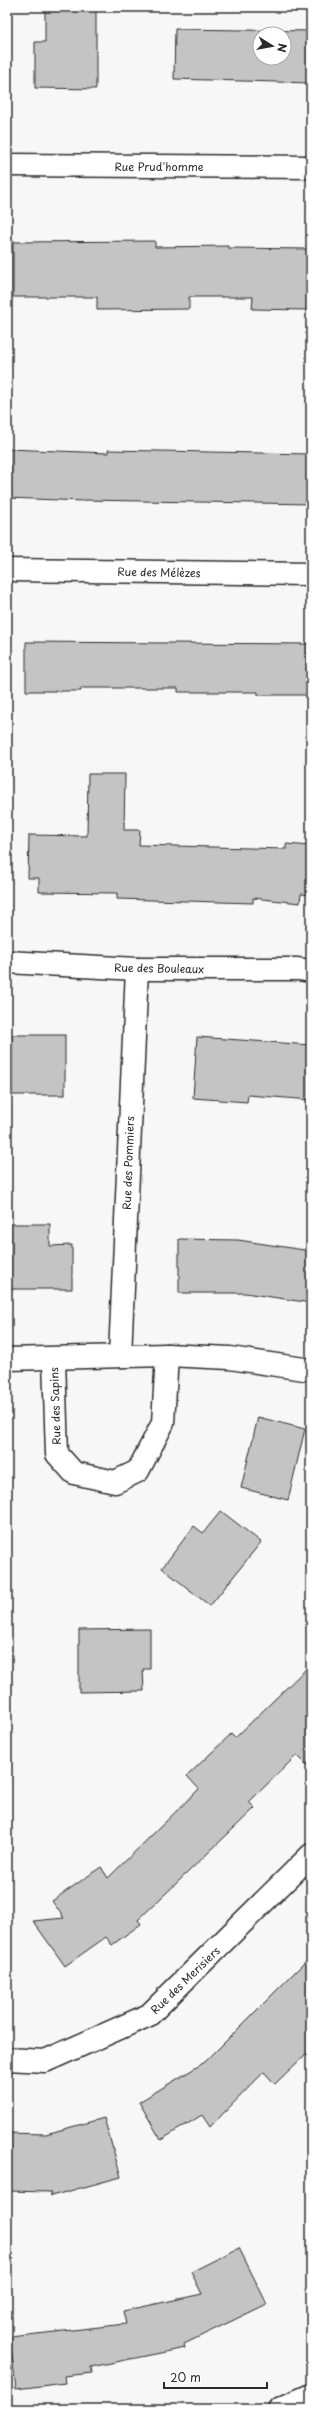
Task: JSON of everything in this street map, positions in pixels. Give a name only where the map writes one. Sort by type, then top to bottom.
[{"type":"street","name":"Rue Prud'homme","points":[[7,165],[311,167]]},
{"type":"street","name":"Rue des Mélèzes","points":[[7,570],[311,574]]},
{"type":"street","name":"Rue des Bouleaux","points":[[7,962],[136,969],[298,969],[311,971]]},
{"type":"street","name":"Rue des Pommiers","points":[[120,1356],[136,969]]},
{"type":"street","name":"Rue des Sapins","points":[[54,1360],[57,1454],[74,1473],[115,1482],[138,1471],[164,1423],[167,1355]]},
{"type":"street","name":"Rue des Sapins","points":[[7,1359],[54,1360],[167,1355],[230,1358],[311,1370]]},
{"type":"street","name":"Rue des Merisiers","points":[[7,2059],[45,2061],[149,2016],[311,1855]]},
{"type":"street","points":[[279,2409],[311,2394]]},
{"type":"building","points":[[45,7],[96,7],[96,89],[35,88],[35,42],[45,42]]},
{"type":"building","points":[[175,29],[252,30],[252,66],[292,66],[292,31],[311,31],[311,83],[174,79]]},
{"type":"building","points":[[155,241],[155,247],[228,246],[228,248],[308,249],[307,310],[252,309],[253,297],[189,297],[189,309],[97,310],[97,297],[13,297],[13,242]]},
{"type":"building","points":[[7,449],[108,453],[108,450],[311,454],[311,504],[84,501],[7,498]]},
{"type":"building","points":[[26,642],[311,644],[311,695],[258,695],[258,692],[178,692],[178,688],[81,688],[81,691],[26,691]]},
{"type":"building","points":[[88,774],[125,774],[124,830],[140,830],[139,845],[286,849],[286,844],[311,846],[311,895],[301,894],[300,903],[253,898],[253,903],[117,899],[117,893],[39,892],[39,878],[28,878],[29,835],[87,836]]},
{"type":"building","points":[[12,1035],[65,1035],[65,1095],[12,1095]]},
{"type":"building","points":[[197,1037],[311,1045],[311,1100],[248,1095],[247,1102],[193,1098]]},
{"type":"building","points":[[7,1224],[50,1224],[50,1246],[72,1245],[72,1289],[7,1289]]},
{"type":"building","points":[[179,1239],[238,1240],[311,1251],[311,1303],[245,1293],[179,1293]]},
{"type":"building","points":[[258,1417],[305,1429],[288,1500],[241,1488]]},
{"type":"building","points":[[221,1511],[261,1542],[210,1606],[162,1568],[194,1526],[203,1533]]},
{"type":"building","points":[[150,1629],[150,1669],[143,1669],[144,1691],[79,1692],[79,1630]]},
{"type":"building","points":[[311,1664],[311,1769],[297,1755],[249,1802],[255,1808],[138,1920],[141,1924],[112,1945],[106,1937],[65,1966],[33,1921],[64,1918],[52,1901],[101,1867],[108,1878],[199,1789],[187,1776],[231,1734],[235,1738]]},
{"type":"building","points":[[311,1956],[311,2049],[275,2084],[264,2072],[210,2127],[202,2115],[161,2140],[139,2102],[205,2062]]},
{"type":"building","points":[[104,2118],[121,2177],[51,2196],[50,2192],[7,2191],[7,2133],[46,2134]]},
{"type":"building","points":[[239,2248],[267,2304],[184,2344],[185,2348],[91,2367],[92,2373],[64,2376],[65,2383],[16,2389],[10,2337],[126,2324],[123,2311],[202,2294],[191,2272]]}]
